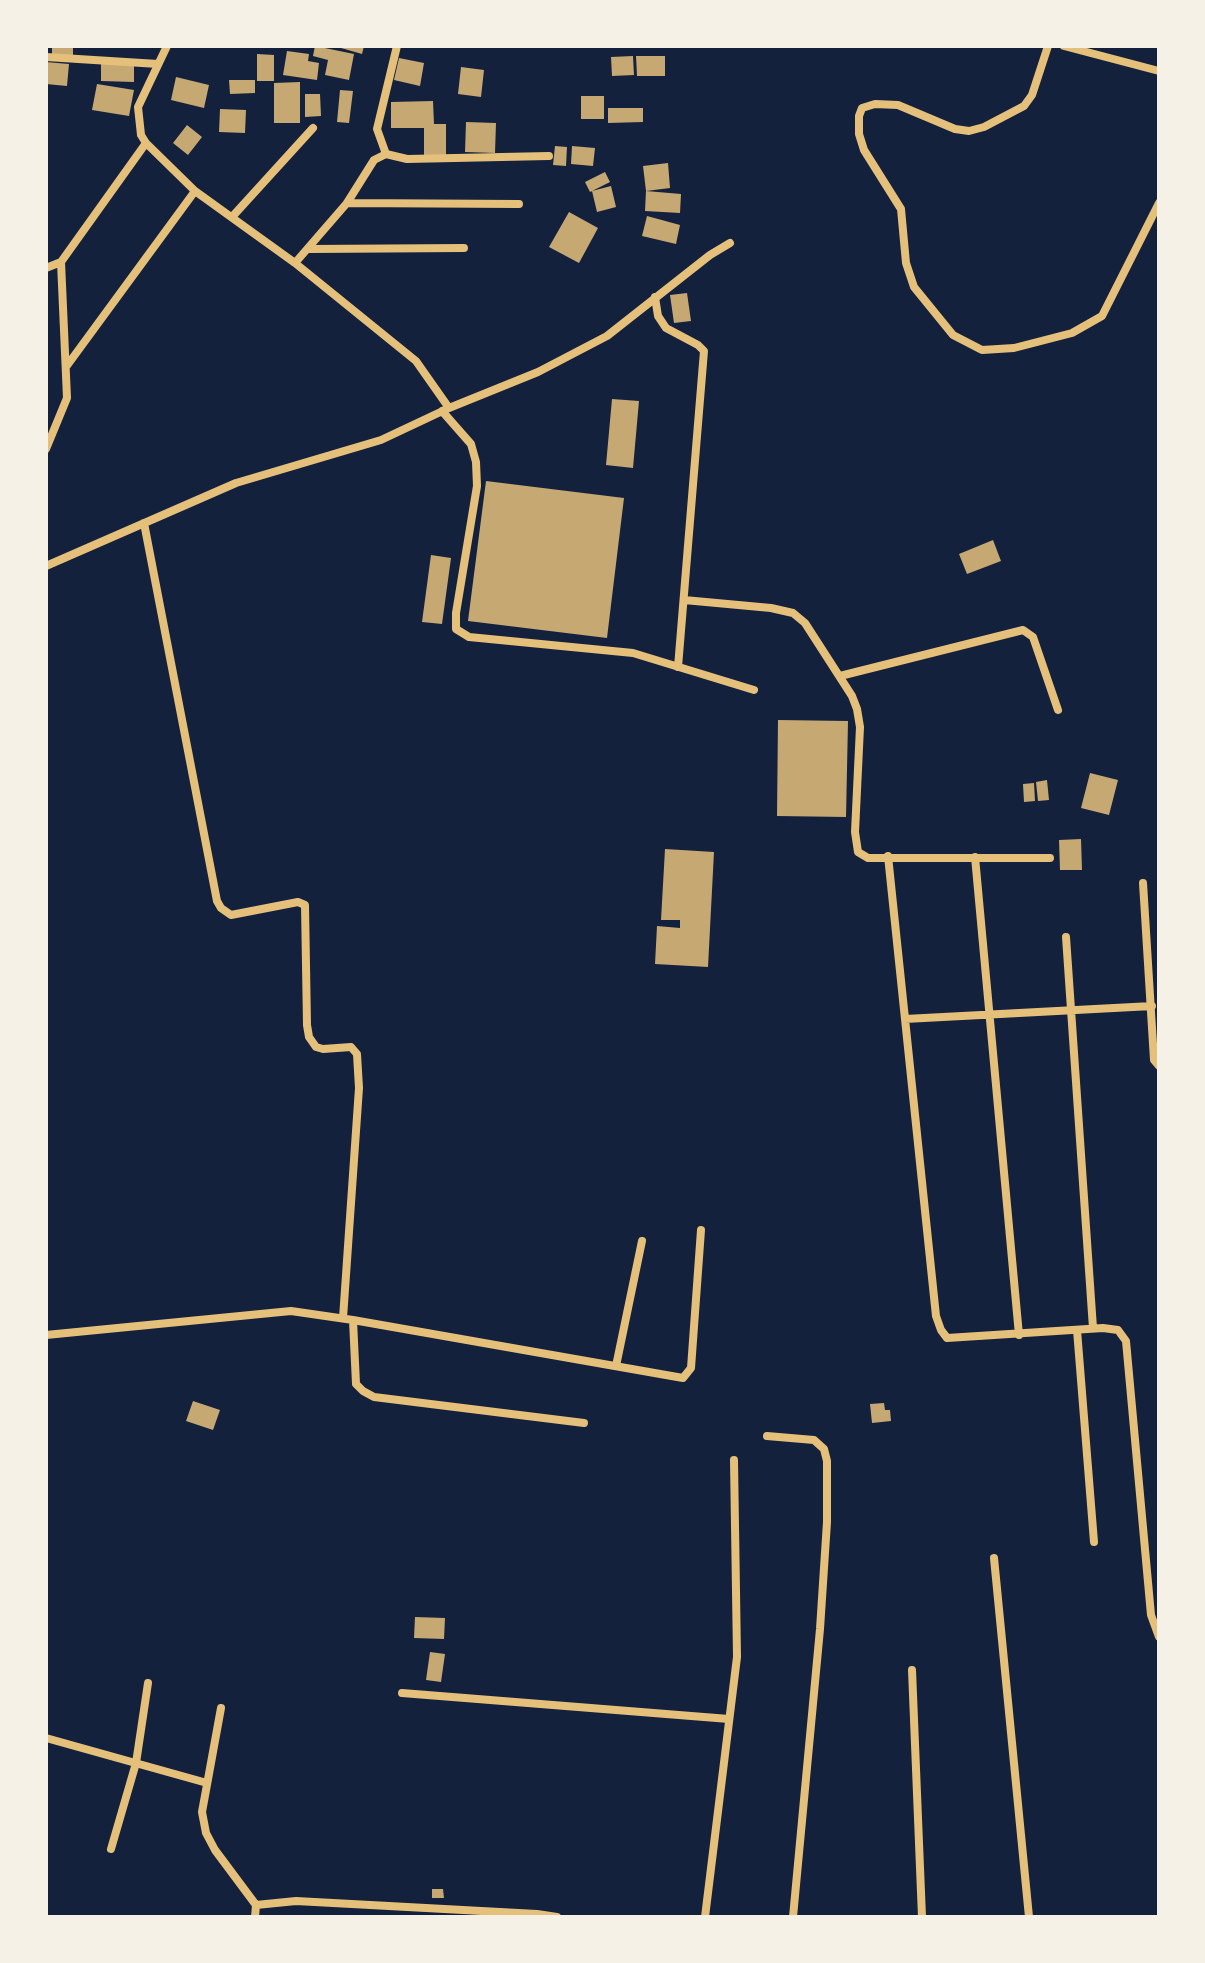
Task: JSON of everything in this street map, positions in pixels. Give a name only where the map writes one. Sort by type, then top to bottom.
[{"type":"street","points":[[167,46],[138,107],[141,135],[146,143],[195,191],[295,263],[416,361],[471,444],[476,462],[477,486],[456,629],[469,637],[633,653],[754,690]]},
{"type":"street","points":[[386,154],[377,129],[397,46]]},
{"type":"street","points":[[1048,46],[1032,95],[1024,106],[984,127],[969,131],[955,129],[898,105],[875,104],[862,108],[859,134],[864,150],[901,209],[906,263],[914,287],[953,335],[982,350],[1014,348],[1072,333],[1102,316],[1159,203]]},
{"type":"street","points":[[1064,46],[1159,71]]},
{"type":"street","points":[[46,57],[158,64]]},
{"type":"street","points":[[232,217],[313,128]]},
{"type":"street","points":[[46,268],[61,262],[146,143]]},
{"type":"street","points":[[295,263],[347,203],[374,160],[386,154],[407,159],[549,156]]},
{"type":"street","points":[[66,367],[195,191]]},
{"type":"street","points":[[347,203],[519,204]]},
{"type":"street","points":[[46,566],[236,483],[381,440],[538,372],[607,336],[710,255],[730,243]]},
{"type":"street","points":[[309,249],[464,248]]},
{"type":"street","points":[[46,449],[67,398],[61,262]]},
{"type":"street","points":[[655,297],[658,316],[666,328],[704,351],[678,667]]},
{"type":"street","points":[[144,523],[217,901],[231,915],[298,902],[305,905],[309,1037],[316,1047],[351,1047],[357,1054],[359,1088],[348,1319],[356,1384],[374,1397],[584,1423]]},
{"type":"street","points":[[684,600],[771,608],[793,613],[805,623],[852,696],[860,727],[855,832],[858,852],[868,858],[1050,858]]},
{"type":"street","points":[[840,676],[1023,630],[1033,637],[1058,710]]},
{"type":"street","points":[[888,856],[936,1316],[947,1338],[1093,1328],[1118,1330],[1126,1341],[1151,1615],[1159,1637]]},
{"type":"street","points":[[975,857],[1019,1335]]},
{"type":"street","points":[[1143,883],[1154,1060],[1159,1066]]},
{"type":"street","points":[[1066,937],[1093,1328]]},
{"type":"street","points":[[905,1019],[990,1017],[1152,1006]]},
{"type":"street","points":[[46,1335],[291,1311],[683,1378],[689,1374],[701,1230]]},
{"type":"street","points":[[616,1366],[642,1241]]},
{"type":"street","points":[[1077,1330],[1094,1542]]},
{"type":"street","points":[[767,1436],[814,1440],[824,1449],[827,1461],[827,1522],[820,1629],[793,1917]]},
{"type":"street","points":[[705,1917],[737,1657],[734,1460]]},
{"type":"street","points":[[994,1558],[1029,1917]]},
{"type":"street","points":[[912,1670],[922,1917]]},
{"type":"street","points":[[111,1849],[136,1763],[148,1683]]},
{"type":"street","points":[[402,1693],[729,1719]]},
{"type":"street","points":[[221,1708],[202,1812],[206,1833],[215,1850],[256,1905],[255,1917]]},
{"type":"street","points":[[46,1738],[207,1783]]},
{"type":"street","points":[[256,1905],[296,1901],[557,1917]]},
{"type":"building","points":[[52,46],[73,46],[73,55],[52,55]]},
{"type":"building","points":[[315,46],[354,54],[349,80],[325,75],[328,60],[313,56]]},
{"type":"building","points":[[334,46],[364,46],[362,54]]},
{"type":"building","points":[[287,51],[309,54],[308,61],[319,63],[317,80],[283,75]]},
{"type":"building","points":[[257,54],[274,55],[274,81],[257,81]]},
{"type":"building","points":[[633,56],[634,75],[612,76],[611,57]]},
{"type":"building","points":[[636,56],[665,56],[665,76],[637,76]]},
{"type":"building","points":[[399,58],[424,63],[420,86],[394,80]]},
{"type":"building","points":[[46,62],[69,64],[67,86],[46,84]]},
{"type":"building","points":[[101,63],[134,65],[134,82],[101,81]]},
{"type":"building","points":[[461,67],[484,70],[481,97],[458,94]]},
{"type":"building","points":[[176,77],[209,85],[204,108],[171,100]]},
{"type":"building","points":[[229,80],[255,80],[255,93],[230,94]]},
{"type":"building","points":[[300,82],[300,123],[274,123],[274,83]]},
{"type":"building","points":[[97,84],[134,90],[129,116],[92,110]]},
{"type":"building","points":[[340,90],[353,91],[349,123],[337,122]]},
{"type":"building","points":[[305,94],[320,94],[321,116],[305,117]]},
{"type":"building","points":[[581,96],[604,96],[604,119],[581,119]]},
{"type":"building","points":[[433,101],[434,124],[446,124],[446,155],[424,155],[424,128],[391,128],[391,102]]},
{"type":"building","points":[[608,108],[643,108],[643,122],[608,123]]},
{"type":"building","points":[[220,109],[246,110],[245,133],[219,132]]},
{"type":"building","points":[[466,122],[496,123],[495,153],[465,152]]},
{"type":"building","points":[[187,125],[202,137],[188,155],[173,143]]},
{"type":"building","points":[[555,146],[567,147],[566,166],[553,165]]},
{"type":"building","points":[[572,146],[595,148],[593,166],[571,164]]},
{"type":"building","points":[[668,163],[670,188],[646,191],[643,166]]},
{"type":"building","points":[[605,172],[610,182],[590,192],[585,182]]},
{"type":"building","points":[[611,186],[616,207],[597,212],[592,191]]},
{"type":"building","points":[[646,191],[681,194],[680,213],[645,211]]},
{"type":"building","points":[[569,212],[598,228],[579,263],[549,247]]},
{"type":"building","points":[[647,216],[680,225],[676,244],[642,236]]},
{"type":"building","points":[[687,293],[691,321],[674,323],[670,295]]},
{"type":"building","points":[[612,399],[639,401],[633,468],[606,465]]},
{"type":"building","points":[[486,481],[624,498],[607,638],[468,621]]},
{"type":"building","points":[[993,540],[1001,561],[967,574],[959,554]]},
{"type":"building","points":[[431,555],[451,558],[442,624],[422,622]]},
{"type":"building","points":[[778,720],[848,721],[846,817],[777,816]]},
{"type":"building","points":[[1090,773],[1118,780],[1109,815],[1081,808]]},
{"type":"building","points":[[1047,780],[1049,800],[1038,801],[1036,782]]},
{"type":"building","points":[[1034,783],[1035,801],[1024,802],[1023,784]]},
{"type":"building","points":[[1081,839],[1082,870],[1060,870],[1059,840]]},
{"type":"building","points":[[665,849],[714,852],[708,967],[655,964],[657,926],[680,928],[680,920],[661,920]]},
{"type":"building","points":[[193,1401],[220,1410],[213,1430],[186,1421]]},
{"type":"building","points":[[884,1403],[885,1410],[890,1410],[891,1421],[872,1423],[870,1404]]},
{"type":"building","points":[[415,1617],[445,1618],[444,1639],[414,1638]]},
{"type":"building","points":[[430,1652],[445,1654],[441,1682],[426,1680]]},
{"type":"building","points":[[432,1889],[443,1889],[444,1898],[432,1898]]}]
